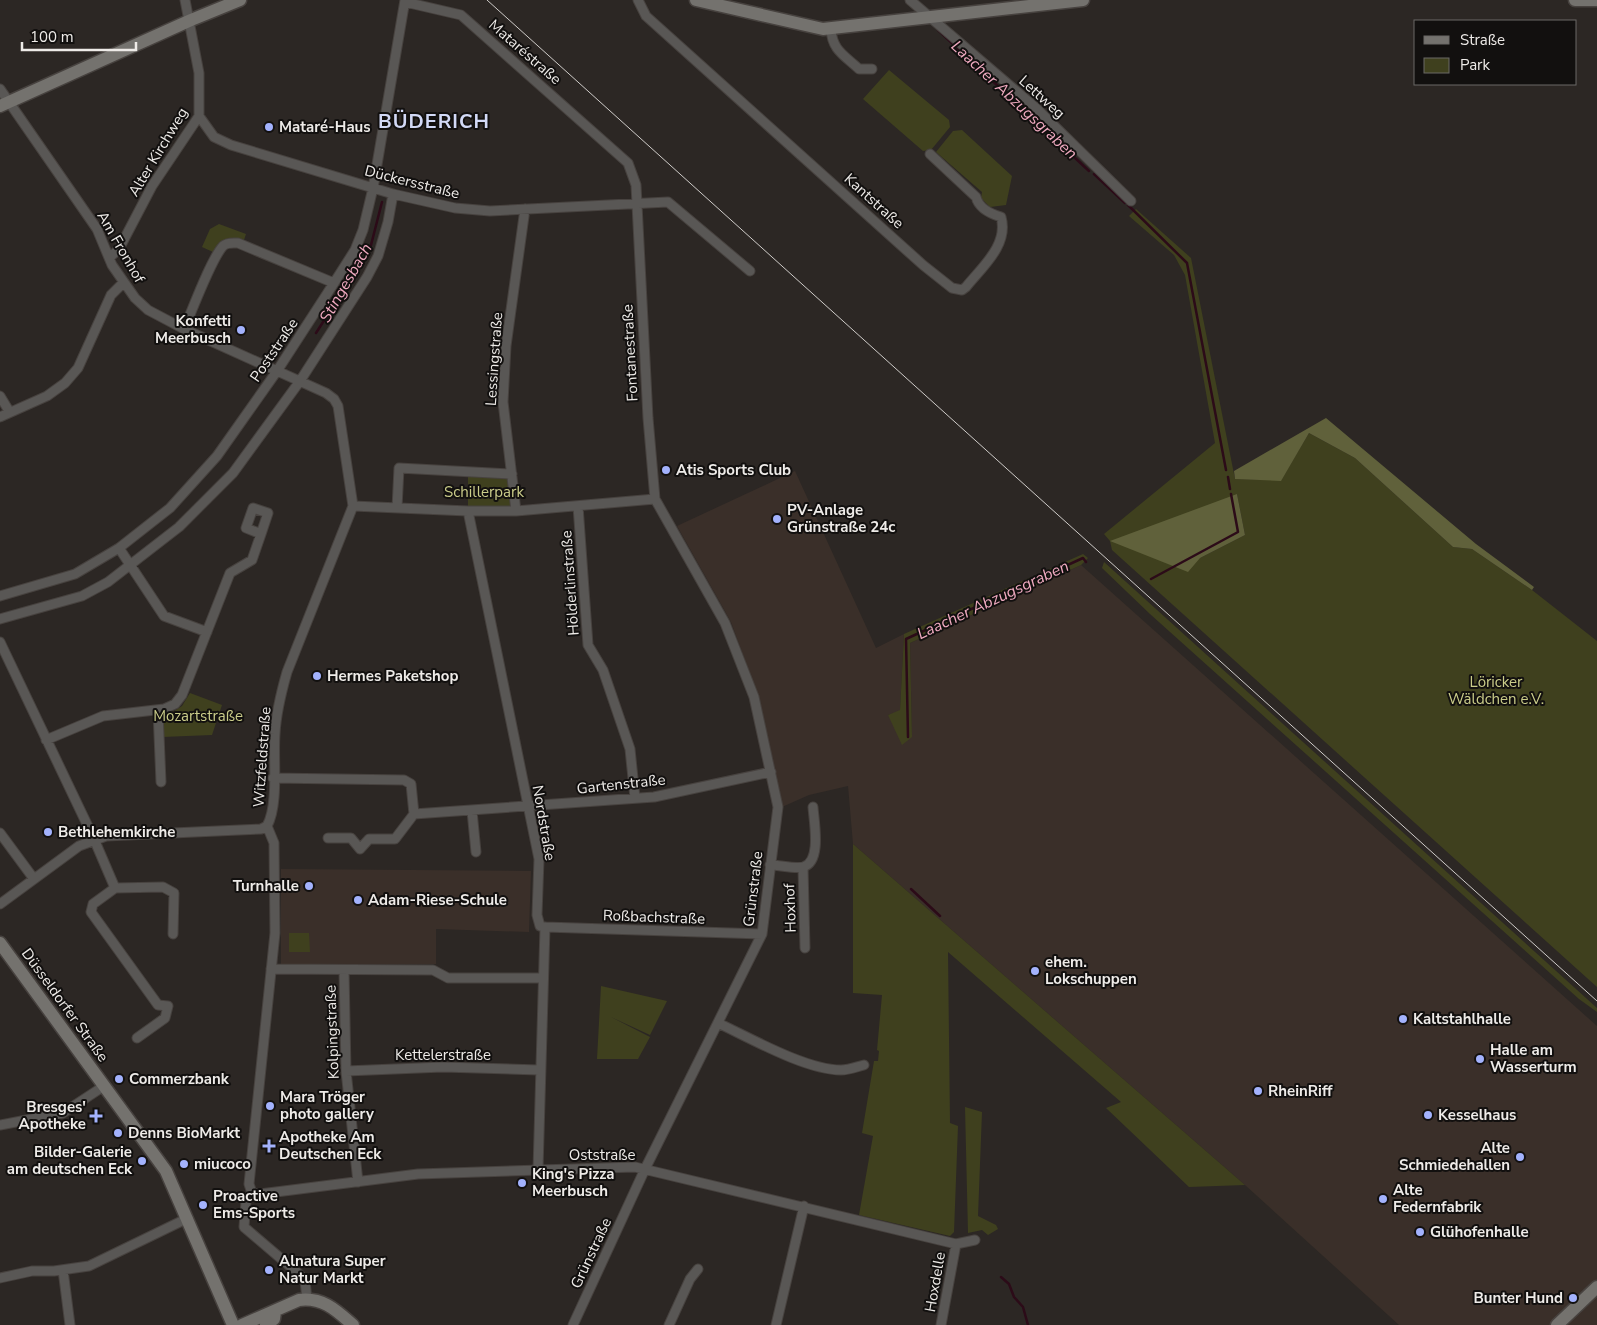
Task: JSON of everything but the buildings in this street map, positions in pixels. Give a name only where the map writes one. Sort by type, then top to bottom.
[{"type":"main road","points":[[5,104],[190,20],[240,0]]},
{"type":"main road","points":[[696,0],[801,26],[831,29],[1083,0]]},
{"type":"main road","points":[[1575,0],[1597,0]]},
{"type":"main road","name":"Düsseldorfer Straße","points":[[0,943],[166,1171],[233,1325]]},
{"type":"main road","points":[[1558,1325],[1597,1287]]},
{"type":"main road","points":[[242,1325],[299,1300],[307,1299],[325,1302],[353,1325]]},
{"type":"main road","points":[[266,1325],[274,1319],[275,1312]]},
{"type":"street","name":"Alter Kirchweg","points":[[109,258],[119,249],[152,186],[199,116],[199,73],[185,0]]},
{"type":"street","name":"Kantstraße","points":[[638,0],[646,16],[923,265],[952,288],[962,290],[1001,242],[1004,226],[1001,217],[990,214],[978,202],[976,197],[930,154]]},
{"type":"street","name":"Lettweg","points":[[910,0],[1036,108],[1131,201]]},
{"type":"street","name":"Mataréstraße","points":[[405,1],[437,4],[461,15],[628,163],[636,185],[636,204]]},
{"type":"street","name":"Poststraße","points":[[0,596],[75,574],[119,548],[170,508],[217,456],[277,371],[360,240],[373,188],[405,1]]},
{"type":"street","points":[[831,29],[832,43],[835,47],[859,69],[872,69]]},
{"type":"street","name":"Am Fronhof","points":[[0,89],[5,104],[97,230],[109,258],[123,283],[148,310],[184,329],[277,371]]},
{"type":"street","name":"Dückersstraße","points":[[199,116],[214,137],[231,145],[393,194],[455,208],[490,211],[636,204]]},
{"type":"street","points":[[0,620],[82,596],[108,582],[179,527],[233,473],[300,381],[367,277],[378,256],[386,231],[393,194]]},
{"type":"street","points":[[636,204],[668,202],[750,271]]},
{"type":"street","name":"Fontanestraße","points":[[636,204],[648,418],[655,500]]},
{"type":"street","name":"Lessingstraße","points":[[516,511],[503,402],[505,355],[525,209]]},
{"type":"street","points":[[184,329],[216,259],[224,245],[231,242],[238,243],[334,283]]},
{"type":"street","points":[[0,416],[47,396],[65,383],[78,368],[111,295],[123,283]]},
{"type":"street","points":[[277,371],[326,393],[338,406],[353,506],[468,512],[516,511],[655,500]]},
{"type":"street","points":[[0,396],[9,411]]},
{"type":"street","points":[[396,508],[399,468],[512,474]]},
{"type":"street","name":"Grünstraße","points":[[573,1325],[645,1169],[762,934],[778,807],[754,698],[725,623],[655,500]]},
{"type":"street","name":"Witzfeldstraße","points":[[252,1193],[249,1184],[275,932],[274,843],[267,826],[272,813],[276,715],[285,678],[353,506]]},
{"type":"street","name":"Hölderlinstraße","points":[[578,506],[588,645],[603,670],[628,741],[635,798]]},
{"type":"street","name":"Nordstraße","points":[[468,512],[539,858],[537,915],[540,926],[545,927],[539,1070],[538,1170]]},
{"type":"street","points":[[46,740],[103,716],[134,711],[158,710],[175,704],[182,695],[230,573],[252,560],[261,534]]},
{"type":"street","points":[[119,548],[164,616],[207,632]]},
{"type":"street","points":[[0,642],[115,888]]},
{"type":"street","points":[[158,710],[161,782]]},
{"type":"street","name":"Gartenstraße","points":[[414,814],[654,797],[771,772]]},
{"type":"street","points":[[273,778],[404,780],[411,784],[414,814],[395,839],[369,838],[360,849],[351,838],[328,838]]},
{"type":"street","name":"Hoxhof","points":[[770,865],[803,867],[812,861],[816,849],[813,807]]},
{"type":"street","points":[[472,811],[476,852]]},
{"type":"street","points":[[0,904],[79,846],[94,840],[121,834],[261,829],[267,826]]},
{"type":"street","points":[[0,833],[34,879]]},
{"type":"street","name":"Hoxhof","points":[[803,867],[805,948]]},
{"type":"street","points":[[137,1038],[165,1018],[168,1006],[158,1005],[91,912],[93,904],[115,888],[164,887],[174,893],[173,934]]},
{"type":"street","name":"Roßbachstraße","points":[[545,927],[762,934]]},
{"type":"street","points":[[270,969],[433,970],[448,978],[543,978]]},
{"type":"street","name":"Kolpingstraße","points":[[344,970],[346,1071],[358,1182]]},
{"type":"street","points":[[718,1023],[780,1052],[819,1066],[840,1070],[864,1065]]},
{"type":"street","name":"Kettelerstraße","points":[[346,1071],[443,1067],[539,1070]]},
{"type":"street","name":"Düsseldorfer Straße","points":[[0,1125],[70,1111],[104,1086]]},
{"type":"street","name":"Oststraße","points":[[252,1193],[260,1194],[427,1173],[628,1167],[645,1169],[804,1206],[956,1244],[975,1240]]},
{"type":"street","points":[[252,1193],[246,1201],[244,1227],[299,1274],[305,1281],[307,1299]]},
{"type":"street","points":[[776,1325],[804,1206]]},
{"type":"street","points":[[0,1278],[32,1271],[62,1270],[89,1266],[188,1218]]},
{"type":"street","name":"Hoxdelle","points":[[941,1325],[956,1244]]},
{"type":"street","points":[[669,1325],[690,1279],[698,1269]]},
{"type":"street","points":[[62,1270],[70,1325]]},
{"type":"shaded area","points":[[795,471],[876,648],[904,634],[900,711],[888,715],[912,737],[910,643],[1081,565],[1597,1026],[1597,1283],[1553,1325],[1399,1325],[1245,1185],[853,844],[848,786],[809,795],[782,807],[759,698],[731,622],[677,526]]},
{"type":"shaded area","name":"Adam-Riese-Schule","points":[[281,869],[531,871],[529,932],[436,929],[436,964],[281,964]]},
{"type":"shaded area","points":[[1597,1295],[1597,1325],[1566,1325]]},
{"type":"green space","points":[[889,70],[949,120],[950,127],[931,150],[923,151],[863,99]]},
{"type":"green space","points":[[962,130],[1012,176],[1006,205],[990,207],[981,198],[982,192],[936,152],[953,131]]},
{"type":"green space","name":"Löricker Wäldchen e.V.","points":[[1136,209],[1191,258],[1235,479],[1281,480],[1309,433],[1355,458],[1453,547],[1472,549],[1532,590],[1597,641],[1597,987],[1112,550],[1110,541],[1104,534],[1215,443],[1185,275],[1174,255],[1129,216]],"holes":[[[1237,494],[1245,535],[1200,558]]]},
{"type":"green space","points":[[219,224],[246,234],[244,240],[230,238],[220,244],[213,252],[202,247],[210,229]]},
{"type":"green space","points":[[1326,418],[1476,544],[1534,587],[1532,590],[1472,549],[1453,547],[1355,458],[1309,433],[1281,481],[1235,479],[1234,471]]},
{"type":"green space","name":"Schillerpark","points":[[468,474],[509,477],[512,507],[468,508]]},
{"type":"green space","points":[[1237,494],[1245,535],[1200,558],[1188,572],[1110,541]]},
{"type":"green space","points":[[1083,554],[1088,558],[1081,565],[910,643],[912,737],[902,745],[888,715],[900,710],[904,634]]},
{"type":"green space","points":[[1104,562],[1597,1008],[1597,1012],[1579,999],[1150,614],[1102,568]]},
{"type":"green space","name":"Mozartstraße","points":[[190,693],[222,705],[212,735],[162,737],[162,719],[182,706]]},
{"type":"green space","points":[[853,844],[1245,1185],[1189,1187],[1106,1108],[1121,1102],[948,952],[950,1123],[958,1126],[954,1232],[950,1236],[859,1215],[873,1136],[862,1133],[874,1061],[878,1061],[879,1051],[877,1050],[882,995],[853,993]]},
{"type":"green space","points":[[289,933],[309,933],[310,952],[289,952]]},
{"type":"green space","points":[[601,986],[667,1001],[650,1035],[611,1017],[650,1037],[638,1059],[597,1059]]},
{"type":"green space","points":[[965,1107],[982,1112],[978,1216],[996,1225],[998,1229],[988,1235],[982,1230],[968,1233]]},
{"type":"waterway","name":"Laacher Abzugsgraben","points":[[938,30],[1089,171]]},
{"type":"waterway","name":"Laacher Abzugsgraben","points":[[1094,174],[1125,203]]},
{"type":"waterway","name":"Stingesbach","points":[[316,333],[370,249],[382,202]]},
{"type":"waterway","name":"Laacher Abzugsgraben","points":[[1128,205],[1187,263],[1226,470]]},
{"type":"waterway","name":"Laacher Abzugsgraben","points":[[1228,477],[1230,489]]},
{"type":"waterway","name":"Laacher Abzugsgraben","points":[[1151,579],[1238,532],[1231,494]]},
{"type":"waterway","name":"Laacher Abzugsgraben","points":[[908,737],[906,639],[1083,558],[1086,562]]},
{"type":"waterway","name":"Laacher Abzugsgraben","points":[[911,889],[940,916]]},
{"type":"waterway","points":[[1001,1277],[1009,1284],[1014,1297],[1023,1307],[1028,1325]]},
{"type":"tram line","points":[[487,0],[1597,1001]]},
{"type":"place","name":"Mataré-Haus","points":[[269,127]]},
{"type":"place","name":"Konfetti Meerbusch","points":[[241,330]]},
{"type":"place","name":"Atis Sports Club","points":[[666,470]]},
{"type":"place","name":"PV-Anlage Grünstraße 24c","points":[[777,519]]},
{"type":"place","name":"Hermes Paketshop","points":[[317,676]]},
{"type":"place","name":"Bethlehemkirche","points":[[48,832]]},
{"type":"place","name":"Turnhalle","points":[[309,886]]},
{"type":"place","name":"Adam-Riese-Schule","points":[[358,900]]},
{"type":"place","name":"ehem. Lokschuppen","points":[[1035,971]]},
{"type":"place","name":"Kaltstahlhalle","points":[[1403,1019]]},
{"type":"place","name":"Halle am Wasserturm","points":[[1480,1059]]},
{"type":"place","name":"Commerzbank","points":[[119,1079]]},
{"type":"place","name":"RheinRiff","points":[[1258,1091]]},
{"type":"place","name":"Mara Tröger photo gallery","points":[[270,1106]]},
{"type":"place","name":"Kesselhaus","points":[[1428,1115]]},
{"type":"place","name":"Bresges' Apotheke","points":[[96,1116]]},
{"type":"place","name":"Denns BioMarkt","points":[[118,1133]]},
{"type":"place","name":"Apotheke Am Deutschen Eck","points":[[269,1146]]},
{"type":"place","name":"Alte Schmiedehallen","points":[[1520,1157]]},
{"type":"place","name":"Bilder-Galerie am deutschen Eck","points":[[142,1161]]},
{"type":"place","name":"miucoco","points":[[184,1164]]},
{"type":"place","name":"King's Pizza Meerbusch","points":[[522,1183]]},
{"type":"place","name":"Alte Federnfabrik","points":[[1383,1199]]},
{"type":"place","name":"Proactive Ems-Sports","points":[[203,1205]]},
{"type":"place","name":"Glühofenhalle","points":[[1420,1232]]},
{"type":"place","name":"Alnatura Super Natur Markt","points":[[269,1270]]},
{"type":"place","name":"Bunter Hund","points":[[1573,1298]]},
{"type":"district","name":"BÜDERICH","points":[[434,121]]}]
